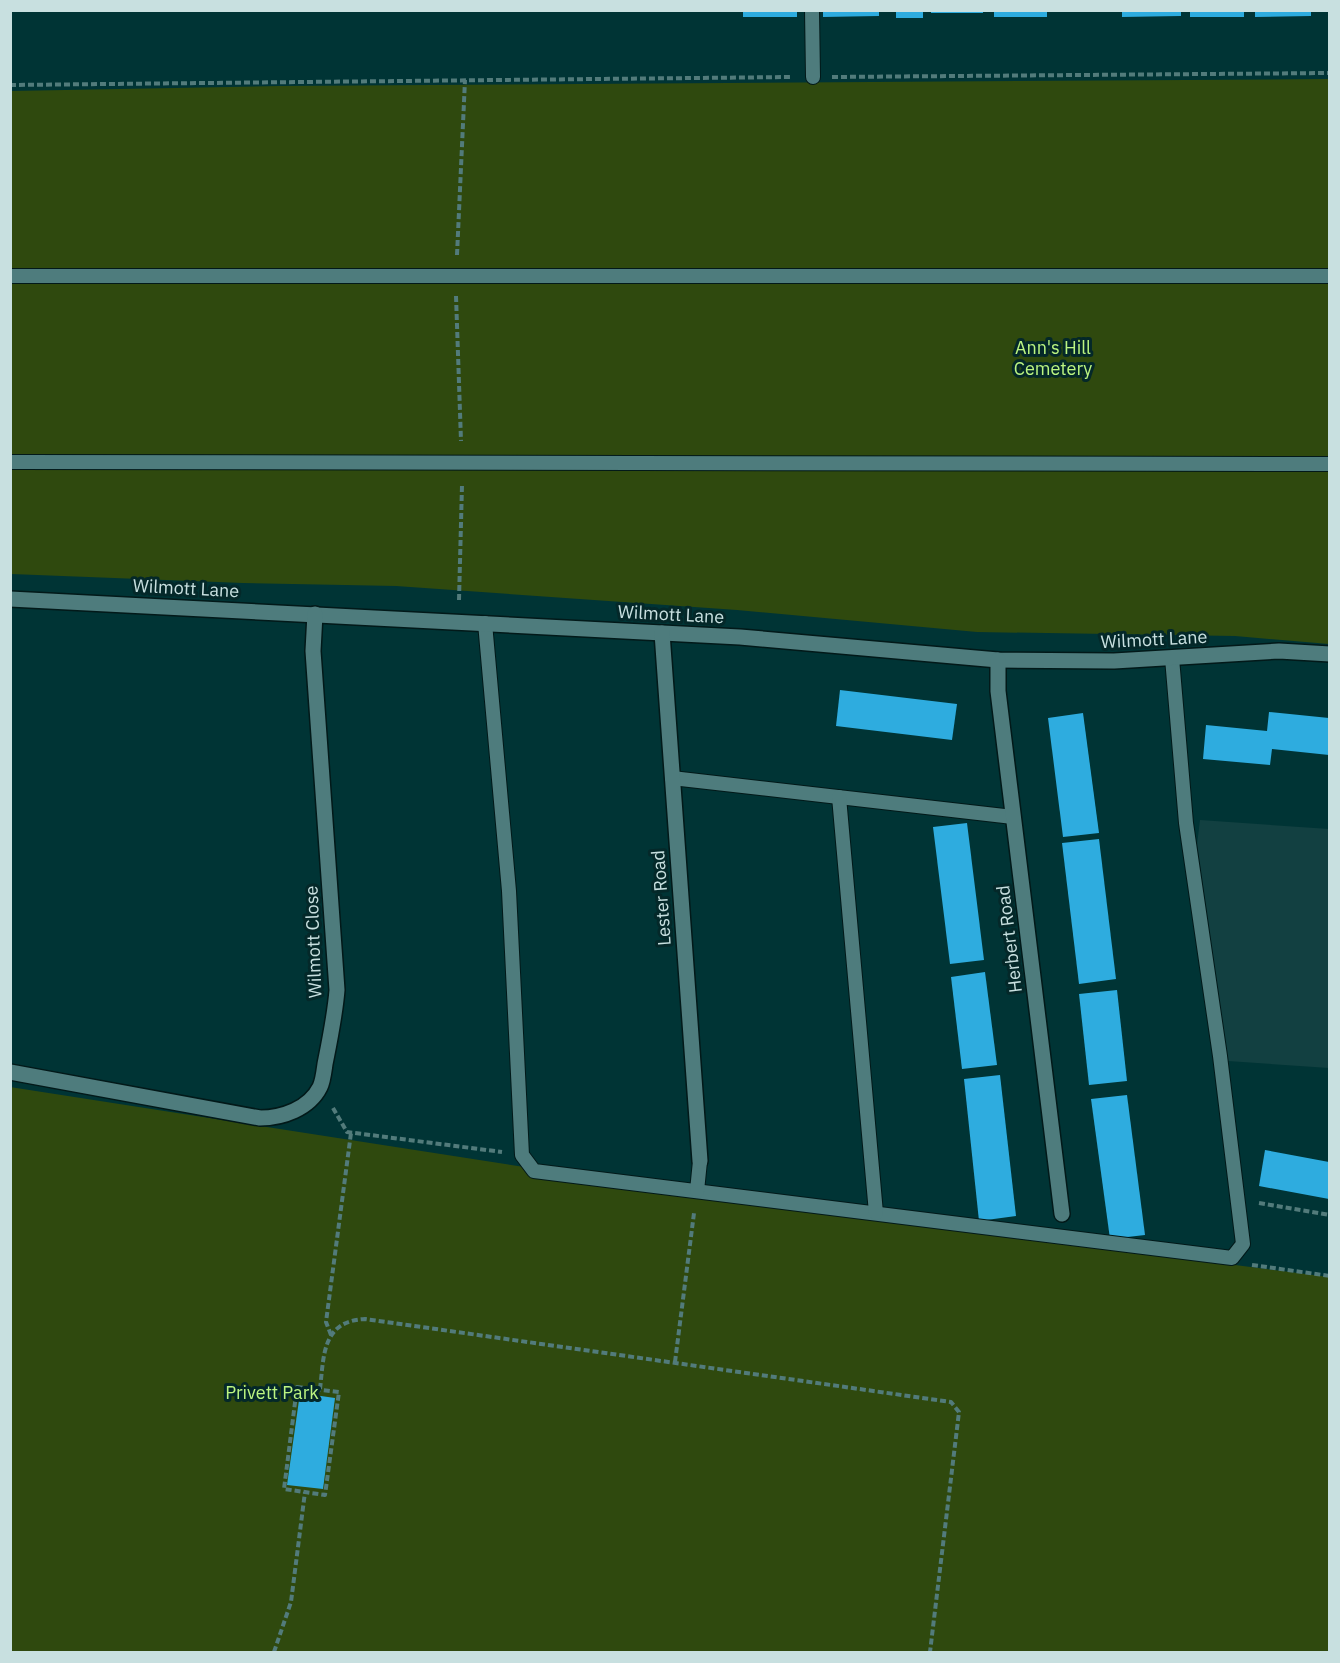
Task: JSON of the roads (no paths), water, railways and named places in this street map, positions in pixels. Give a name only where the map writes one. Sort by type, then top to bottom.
[{"type":"street","name":"Wilmott Lane","points":[[10,599],[797,641],[998,660],[1085,662],[1279,651],[1329,654]]},
{"type":"street","name":"Wilmott Close","points":[[10,1072],[260,1118],[277,1118],[295,1110],[311,1099],[320,1087],[334,1020],[337,990],[314,651],[315,614]]},
{"type":"street","name":"Lester Road","points":[[662,633],[700,1161]]},
{"type":"street","name":"Herbert Road","points":[[998,660],[998,691],[1062,1214]]},
{"type":"lane","points":[[812,10],[813,77]]},
{"type":"lane","points":[[10,276],[1329,276]]},
{"type":"lane","points":[[10,462],[1329,464]]},
{"type":"lane","points":[[485,623],[509,891],[522,1155],[534,1171],[1232,1258],[1244,1244],[1220,1056],[1186,823],[1172,658]]},
{"type":"lane","points":[[672,778],[1013,817]]},
{"type":"lane","points":[[839,797],[876,1213]]},
{"type":"lane","points":[[696,1191],[700,1161]]},
{"type":"lane","points":[[1060,1236],[1062,1214]]},
{"type":"park label","name":"Ann's Hill Cemetery","points":[[1053,357]]},
{"type":"park label","name":"Privett Park","points":[[272,1392]]}]
